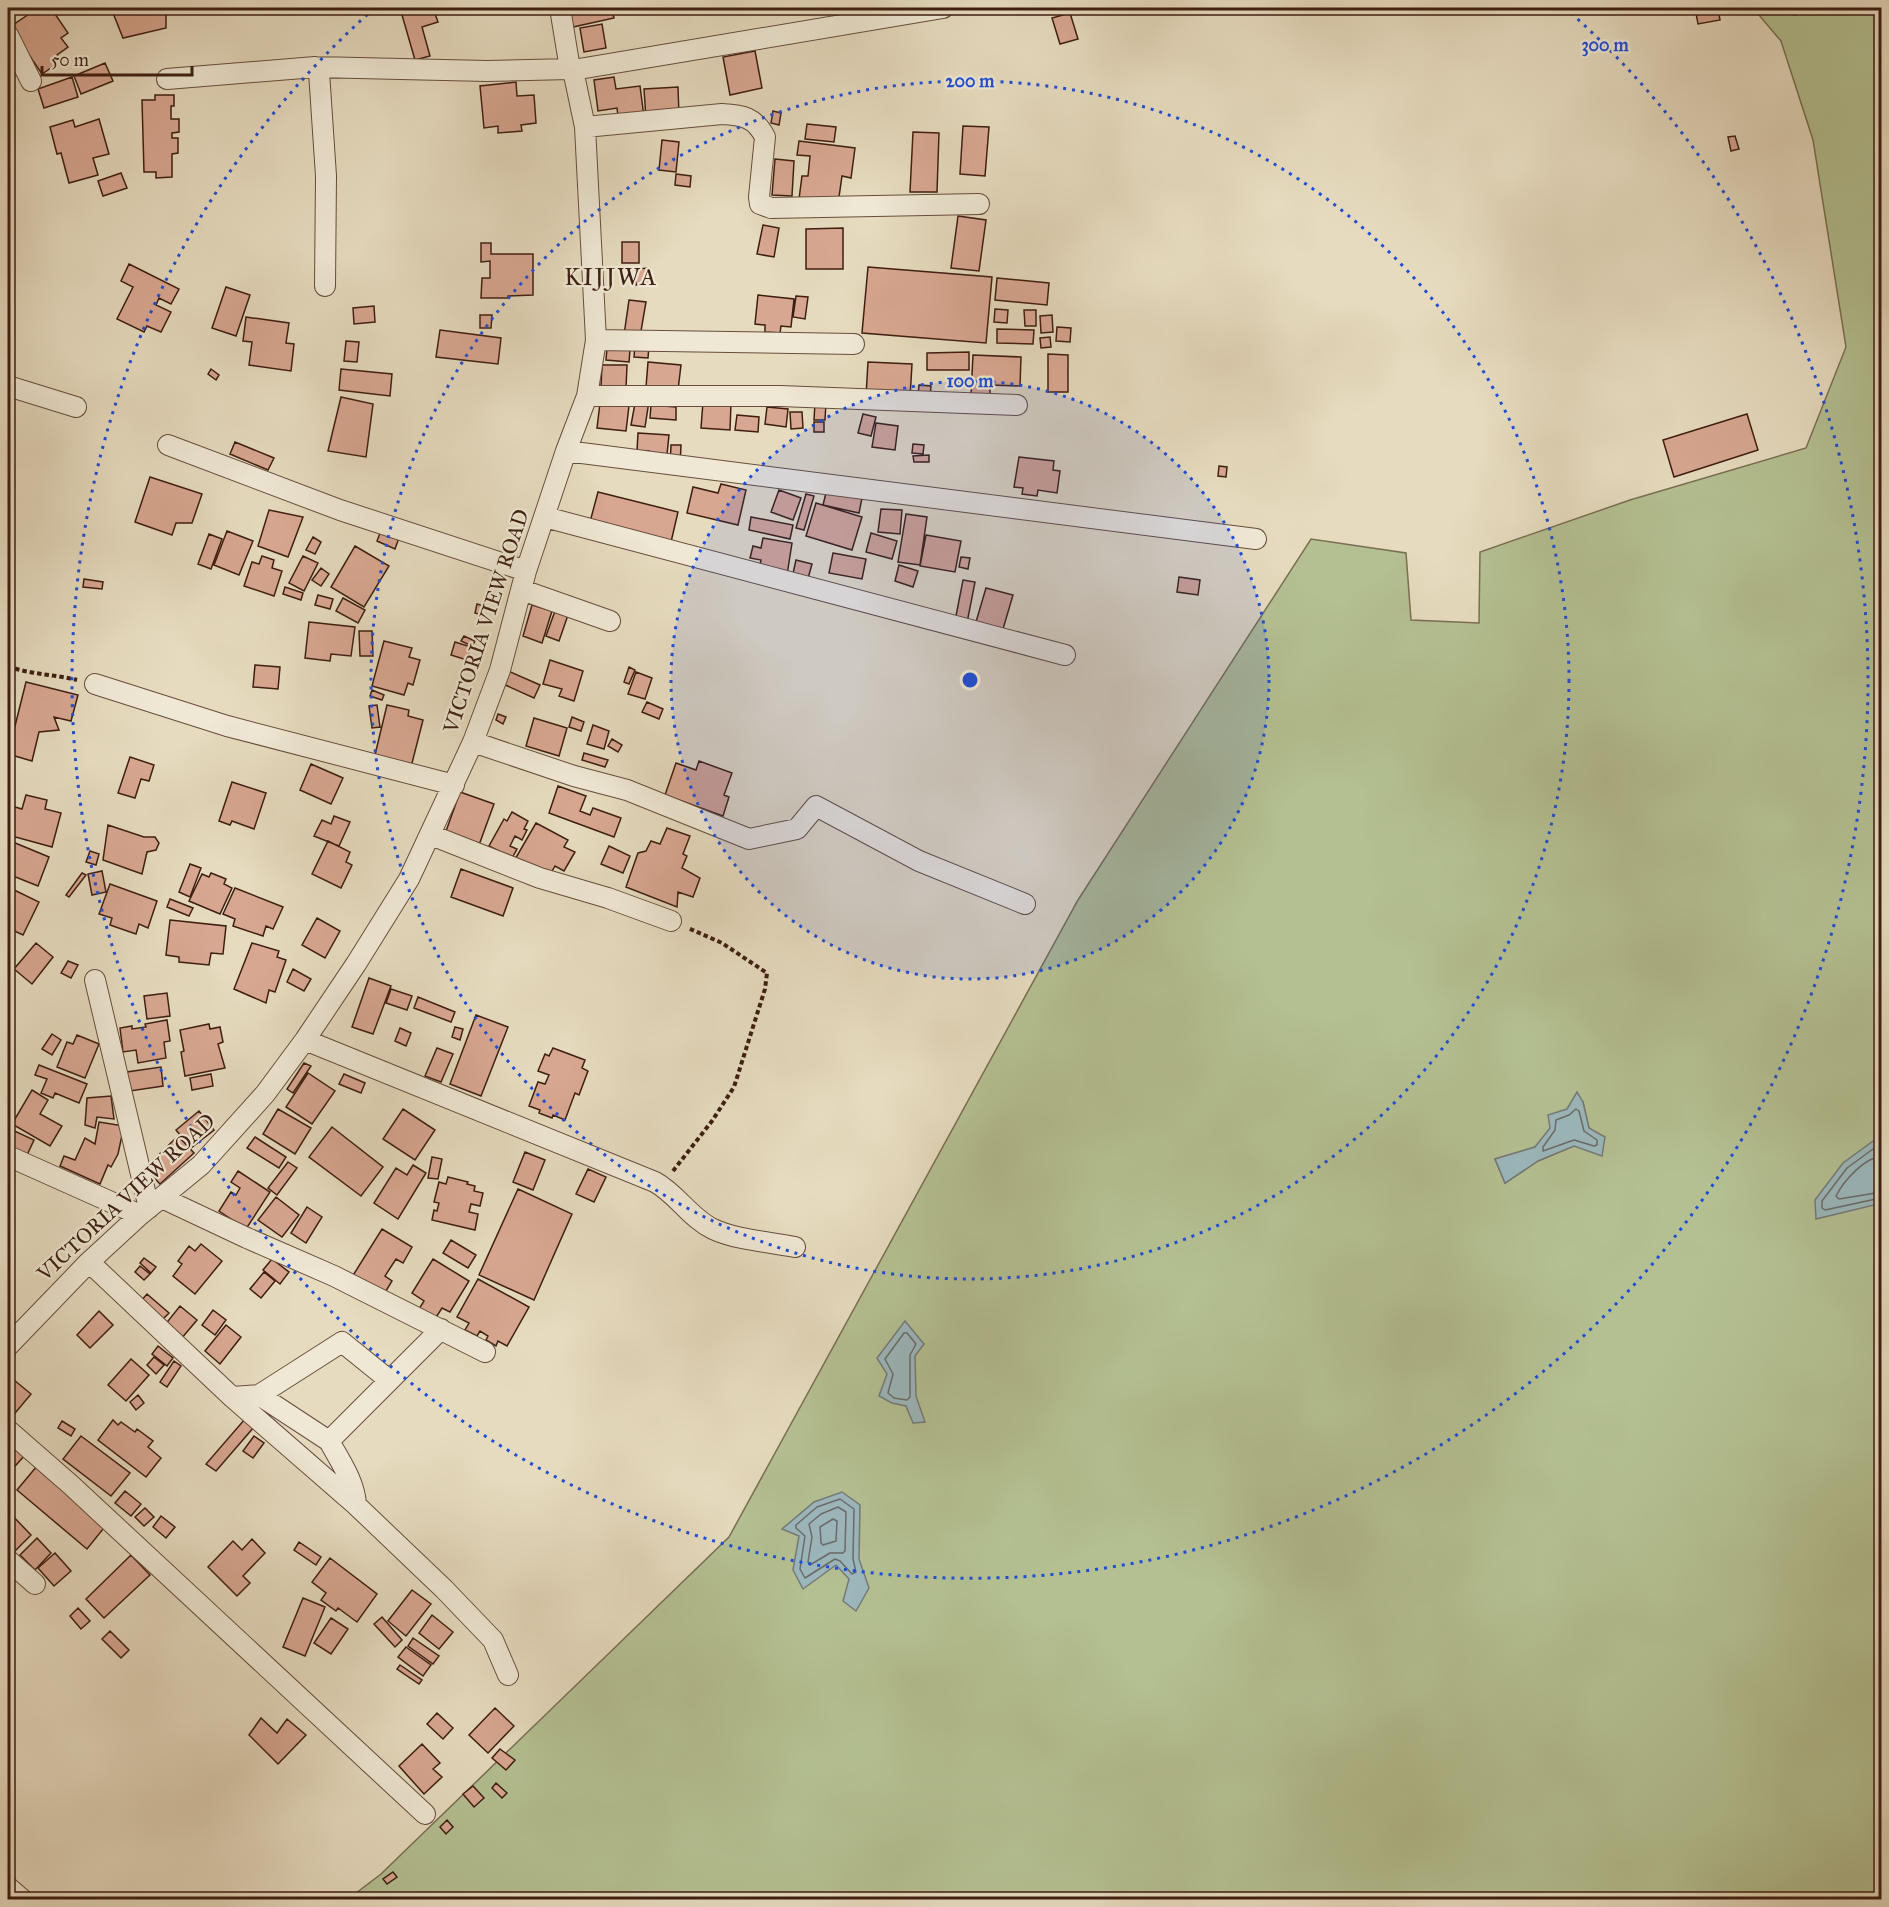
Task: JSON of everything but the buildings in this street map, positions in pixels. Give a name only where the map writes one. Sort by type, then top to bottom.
[{"type":"street","name":"VICTORIA VIEW ROAD","points":[[8,1346],[89,1262],[209,1156],[266,1094],[357,964],[409,879],[473,742],[500,670],[524,580],[566,451],[587,396],[596,340],[585,127],[560,8]]},
{"type":"street","points":[[167,79],[315,66],[487,71],[572,70],[943,8]]},
{"type":"street","points":[[9,40],[31,81]]},
{"type":"street","points":[[315,66],[319,72],[326,176],[325,286]]},
{"type":"street","points":[[585,127],[722,114],[742,115],[749,118],[761,128],[765,137],[759,197],[760,204],[764,207],[979,204]]},
{"type":"street","points":[[596,340],[854,344]]},
{"type":"street","points":[[8,386],[76,407]]},
{"type":"street","points":[[587,396],[780,396],[1017,405]]},
{"type":"street","points":[[168,445],[524,580],[610,621]]},
{"type":"street","points":[[566,451],[1256,539]]},
{"type":"street","points":[[545,517],[1065,656]]},
{"type":"street","points":[[95,684],[227,726],[454,785]]},
{"type":"street","points":[[473,742],[573,776],[627,790],[749,839],[797,829],[816,806],[919,861],[1025,904]]},
{"type":"street","points":[[431,835],[540,878],[608,898],[671,921]]},
{"type":"street","points":[[96,980],[150,1207]]},
{"type":"street","points":[[305,1040],[662,1186],[712,1229],[795,1247]]},
{"type":"street","points":[[8,1156],[150,1207],[237,1234],[334,1276],[485,1352]]},
{"type":"street","points":[[89,1262],[232,1397],[356,1505],[444,1589],[493,1640],[508,1675]]},
{"type":"street","points":[[329,1441],[441,1329]]},
{"type":"street","points":[[232,1397],[259,1395],[342,1342],[389,1380]]},
{"type":"street","points":[[259,1395],[329,1441],[349,1478],[356,1495],[356,1505]]},
{"type":"street","points":[[8,1430],[71,1485],[425,1814]]},
{"type":"street","points":[[8,1560],[35,1584]]},
{"type":"street","points":[[8,1887],[23,1899]]},
{"type":"path","points":[[8,666],[23,672],[61,676],[95,684]]},
{"type":"path","points":[[662,1186],[712,1121],[734,1087],[765,989],[766,973],[722,943],[671,921]]},
{"type":"green space","points":[[1753,8],[1881,8],[1881,1899],[347,1900],[381,1874],[729,1537],[1078,900],[1311,539],[1406,553],[1411,620],[1479,623],[1480,552],[1630,500],[1806,448],[1846,347],[1813,140],[1781,41]],"holes":[[[1583,1102],[1589,1128],[1574,1146],[1538,1161],[1505,1183],[1495,1159],[1535,1147],[1567,1110]]]},
{"type":"water","points":[[1577,1092],[1583,1102],[1589,1128],[1605,1137],[1602,1156],[1574,1146],[1538,1161],[1505,1183],[1495,1159],[1535,1147],[1550,1128],[1548,1115],[1567,1109]]},
{"type":"water","points":[[1873,1141],[1881,1144],[1881,1208],[1878,1204],[1816,1219],[1815,1200],[1843,1163]]},
{"type":"water","points":[[905,1321],[924,1344],[915,1356],[916,1396],[925,1422],[913,1423],[906,1406],[892,1403],[879,1396],[887,1374],[877,1358]]},
{"type":"water","points":[[842,1492],[860,1505],[859,1559],[869,1588],[856,1611],[843,1601],[849,1579],[836,1565],[803,1589],[793,1570],[799,1536],[782,1529],[814,1502]]},
{"type":"district","name":"KIJJWA","points":[[611,277]]}]
